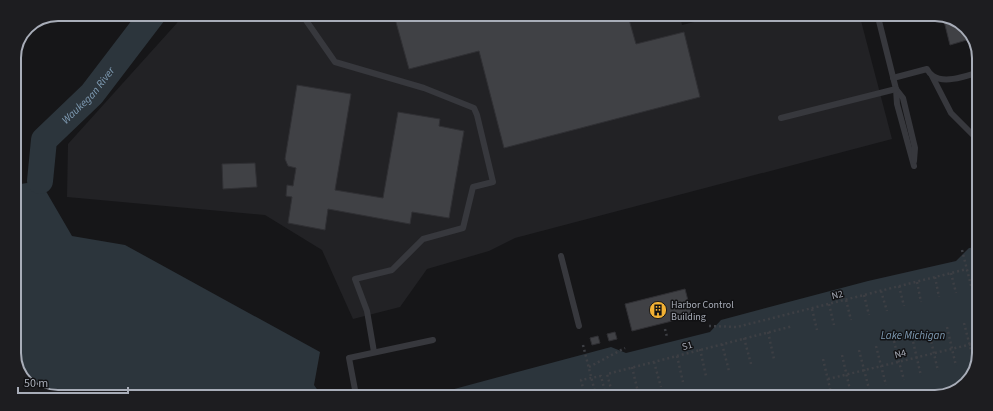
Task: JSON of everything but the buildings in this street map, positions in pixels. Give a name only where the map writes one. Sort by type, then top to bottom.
[{"type":"lane","points":[[307,21],[335,62],[424,88],[474,108],[493,182],[473,187],[463,228],[423,239],[392,270],[355,279],[367,311],[374,352]]},
{"type":"lane","points":[[879,21],[896,89],[897,104],[914,166],[915,148],[903,98],[896,89]]},
{"type":"lane","points":[[893,78],[926,69],[932,76],[952,113],[972,134]]},
{"type":"lane","points":[[932,76],[943,80],[972,74]]},
{"type":"lane","points":[[781,118],[896,89]]},
{"type":"lane","points":[[562,256],[579,326]]},
{"type":"lane","points":[[355,390],[349,358],[433,340]]},
{"type":"path","points":[[962,250],[972,289]]},
{"type":"path","name":"N2","points":[[709,326],[737,327],[967,269]]},
{"type":"path","points":[[951,273],[956,293]]},
{"type":"path","points":[[934,277],[939,297]]},
{"type":"path","points":[[917,282],[921,302]]},
{"type":"path","points":[[899,286],[904,306]]},
{"type":"path","points":[[881,291],[886,311]]},
{"type":"path","points":[[864,295],[869,315]]},
{"type":"path","points":[[846,300],[851,320]]},
{"type":"path","points":[[829,304],[834,325]]},
{"type":"path","points":[[812,308],[817,330]]},
{"type":"path","points":[[964,323],[972,353]]},
{"type":"path","name":"S1","points":[[611,390],[607,374],[793,326]]},
{"type":"path","points":[[947,326],[956,366]]},
{"type":"path","points":[[665,329],[667,337]]},
{"type":"path","points":[[768,332],[774,359]]},
{"type":"path","points":[[929,332],[938,371]]},
{"type":"path","points":[[912,337],[921,376]]},
{"type":"path","points":[[744,338],[751,364]]},
{"type":"path","points":[[894,341],[904,380]]},
{"type":"path","points":[[722,344],[729,371]]},
{"type":"path","name":"N4","points":[[828,379],[970,344]]},
{"type":"path","points":[[583,345],[595,390]]},
{"type":"path","points":[[876,346],[886,385]]},
{"type":"path","points":[[589,367],[625,348]]},
{"type":"path","points":[[700,350],[706,376]]},
{"type":"path","points":[[859,350],[869,389]]},
{"type":"path","points":[[842,355],[850,390]]},
{"type":"path","points":[[677,356],[683,382]]},
{"type":"path","points":[[823,359],[830,390]]},
{"type":"path","points":[[654,362],[661,387]]},
{"type":"path","points":[[632,368],[638,390]]},
{"type":"path","points":[[584,390],[581,380],[601,376],[604,390]]},
{"type":"shaded area","points":[[178,21],[681,21],[682,25],[698,21],[861,21],[892,139],[515,238],[489,251],[427,269],[400,307],[353,319],[322,250],[265,215],[67,197],[68,144]]},
{"type":"water","points":[[40,181],[72,236],[125,245],[320,352],[314,385],[318,390],[58,390],[39,385],[26,372],[21,356],[21,184]]},
{"type":"water","name":"Lake Michigan","points":[[969,248],[972,248],[971,360],[967,372],[963,377],[956,384],[947,388],[935,390],[451,390],[611,347],[626,353],[710,332],[721,320],[868,281],[956,261]]},
{"type":"waterway","name":"Waukegan River","points":[[40,181],[44,140],[92,94],[148,21]]},
{"type":"place","name":"Harbor Control Building","points":[[658,310]]}]
